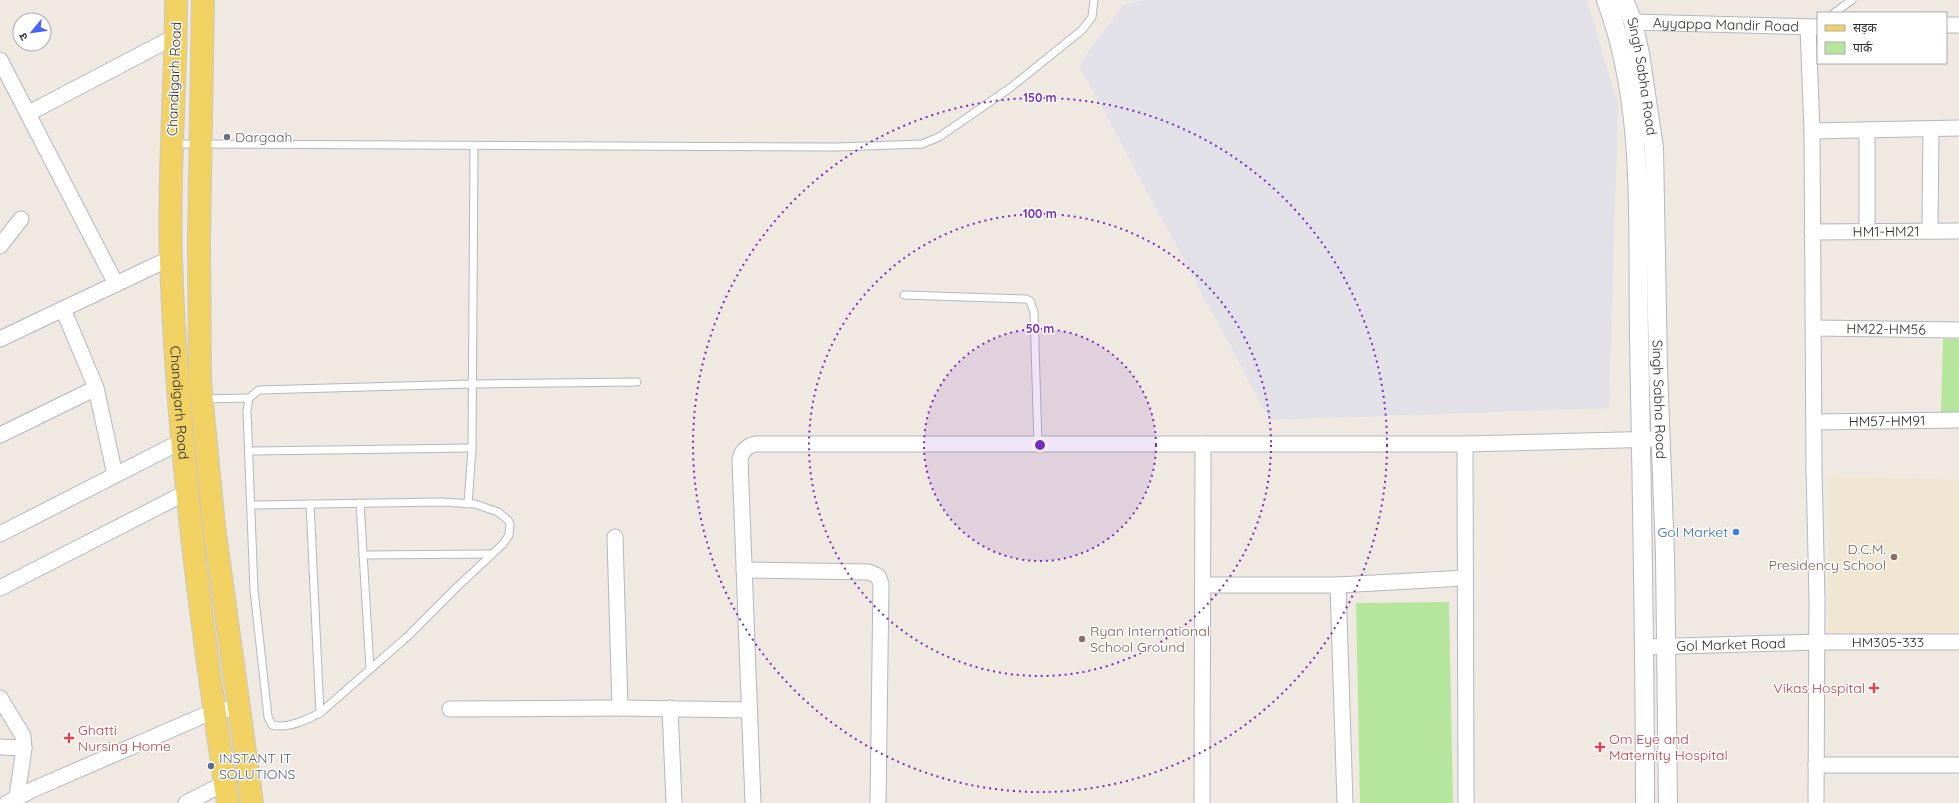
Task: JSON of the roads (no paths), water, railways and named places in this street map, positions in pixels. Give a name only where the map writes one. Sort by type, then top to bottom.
[{"type":"main road","name":"Chandigarh Road","points":[[176,0],[172,144],[171,258],[182,441],[214,711],[226,793]]},
{"type":"main road","name":"Chandigarh Road","points":[[203,0],[199,266],[201,399],[214,526],[252,803]]},
{"type":"street","name":"Singh Sabha Road","points":[[1606,0],[1622,52],[1636,148],[1645,647],[1645,803]]},
{"type":"street","name":"Singh Sabha Road","points":[[1624,0],[1633,22],[1645,81],[1654,148],[1661,439],[1666,555],[1668,803]]},
{"type":"street","name":"Ayyappa Mandir Road","points":[[1633,22],[1813,27]]},
{"type":"street","points":[[1947,25],[1959,25]]},
{"type":"street","points":[[1813,27],[1812,232],[1817,642],[1816,803]]},
{"type":"street","points":[[29,113],[176,36]]},
{"type":"street","points":[[0,60],[29,113],[116,284]]},
{"type":"street","points":[[1812,131],[1959,128]]},
{"type":"street","points":[[1930,231],[1931,129]]},
{"type":"street","points":[[1867,130],[1867,231]]},
{"type":"street","points":[[0,246],[21,219]]},
{"type":"street","name":"HM1-HM21","points":[[1812,232],[1959,231]]},
{"type":"street","points":[[0,339],[171,258]]},
{"type":"street","points":[[64,309],[96,388],[115,475]]},
{"type":"street","name":"HM22-HM56","points":[[1814,328],[1959,330]]},
{"type":"street","points":[[0,435],[96,388]]},
{"type":"street","name":"HM57-HM91","points":[[1814,422],[1959,420]]},
{"type":"street","points":[[753,803],[740,460],[741,453],[748,446],[755,444],[1465,444],[1661,439]]},
{"type":"street","points":[[0,534],[182,441]]},
{"type":"street","points":[[1202,803],[1203,444]]},
{"type":"street","points":[[1465,444],[1466,803]]},
{"type":"street","points":[[0,588],[187,492]]},
{"type":"street","points":[[615,537],[620,708]]},
{"type":"street","points":[[744,570],[869,572],[878,576],[881,584],[878,803]]},
{"type":"street","points":[[1203,585],[1338,585],[1465,578]]},
{"type":"street","points":[[1338,585],[1345,803]]},
{"type":"street","name":"HM305-333","points":[[1817,642],[1959,642]]},
{"type":"street","name":"Gol Market Road","points":[[1645,647],[1817,642]]},
{"type":"street","points":[[0,698],[23,736],[24,748],[12,800]]},
{"type":"street","points":[[12,800],[214,711],[238,708]]},
{"type":"street","points":[[450,709],[670,708],[749,710]]},
{"type":"street","points":[[670,708],[674,803]]},
{"type":"street","points":[[0,747],[24,748]]},
{"type":"street","points":[[1816,765],[1959,765]]},
{"type":"street","points":[[186,803],[226,793]]},
{"type":"lane","points":[[172,144],[837,147],[922,144],[939,138],[1010,88],[1082,30],[1092,17],[1094,0]]},
{"type":"lane","points":[[1835,12],[1852,0]]},
{"type":"lane","points":[[468,504],[472,448],[474,146]]},
{"type":"lane","points":[[904,295],[1026,299],[1030,301],[1034,312],[1038,444]]},
{"type":"lane","points":[[201,399],[249,398],[259,390],[472,384],[637,382]]},
{"type":"lane","points":[[249,398],[247,411],[254,590],[269,720],[272,725],[280,726],[303,722],[320,713],[412,631],[503,544],[509,535],[510,524],[508,520],[498,512],[475,504],[441,502],[251,504]]},
{"type":"lane","points":[[249,451],[472,448]]},
{"type":"lane","points":[[360,503],[370,669]]},
{"type":"lane","points":[[310,504],[320,713]]},
{"type":"lane","points":[[363,555],[492,554]]},
{"type":"place","name":"Dargaah","points":[[227,137]]},
{"type":"place","name":"Gol Market","points":[[1736,532]]},
{"type":"place","name":"D.C.M. Presidency School","points":[[1894,557]]},
{"type":"place","name":"Ryan International School Ground","points":[[1082,639]]},
{"type":"place","name":"Vikas Hospital","points":[[1874,688]]},
{"type":"place","name":"Ghatti Nursing Home","points":[[69,738]]},
{"type":"place","name":"Om Eye and Maternity Hospital","points":[[1600,747]]},
{"type":"place","name":"INSTANT IT SOLUTIONS","points":[[211,766]]}]
